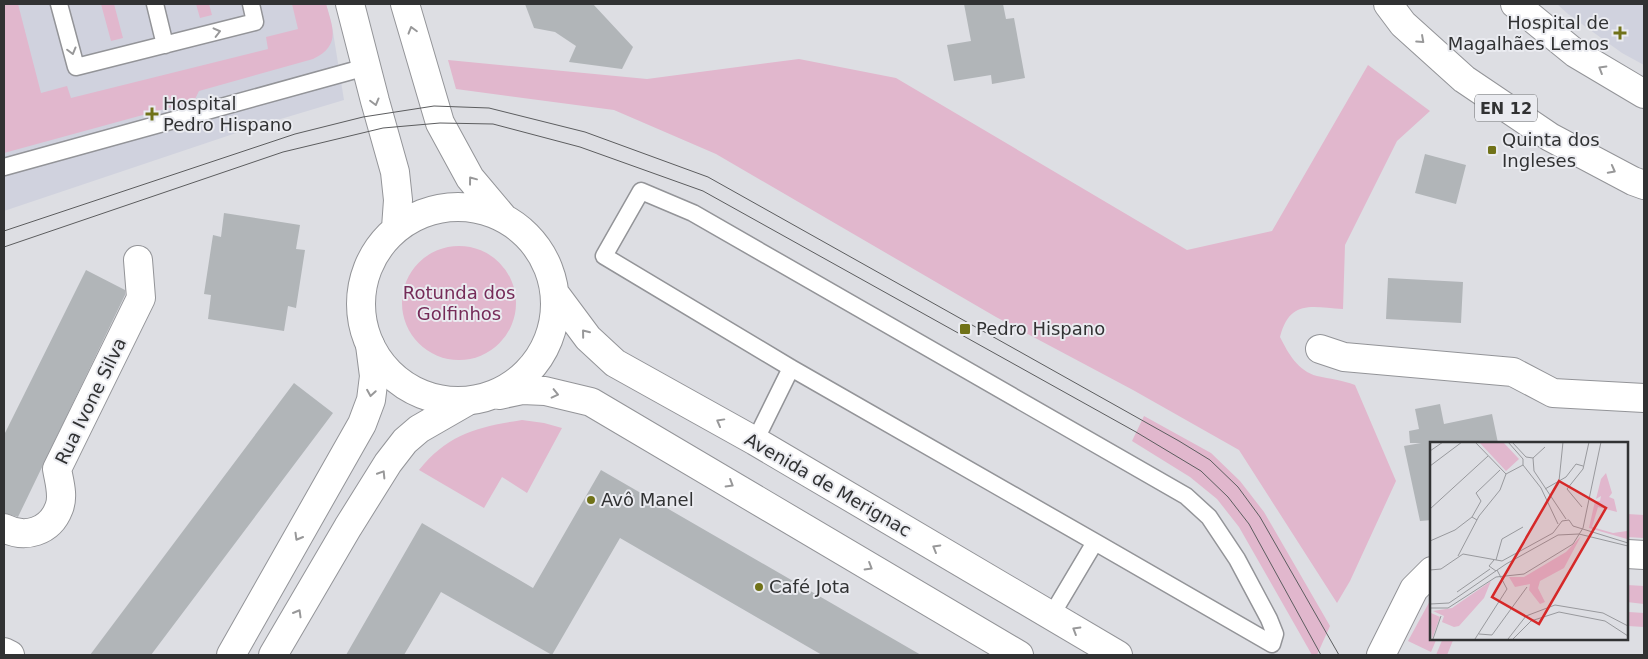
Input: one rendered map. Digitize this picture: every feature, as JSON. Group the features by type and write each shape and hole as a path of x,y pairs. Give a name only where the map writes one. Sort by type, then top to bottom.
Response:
{"main road":[{"path":"350,4 395,172 398,200 396,228"},
{"path":"274,655 348,527 388,463 405,441 419,429 478,399 519,381 541,357 554,327 556,294 547,263 529,236 503,217 470,178 440,123 404,4"},
{"name":"EN 12","path":"1388,4 1403,24 1464,79 1550,137 1644,185"},
{"path":"1515,4 1576,53 1644,94"},
{"path":"230,655 362,424 371,400 374,376 370,345 360,313 364,282 375,252 396,228 421,213 449,206 477,208 503,217"},
{"name":"Rua Ivone Silva","path":"4,528 12,532 27,534 39,530 50,523 60,508 61,488 57,469 141,298 138,260"},
{"name":"Avenida de Merignac","path":"556,294 588,338 615,363 755,441 1118,655"},
{"path":"370,345 386,370 410,388 437,399 478,399 522,390 537,391 591,402 1019,655"},
{"path":"1320,349 1344,357 1513,372 1553,393 1644,398"},
{"path":"1628,554 1644,555"},
{"path":"1381,655 1414,589 1430,573"},
{"path":"4,652 10,655"}],"lane":[{"path":"59,4 76,67 255,22 251,4"},
{"path":"155,4 165,45"},
{"path":"4,167 366,67"},
{"path":"641,191 693,214 1186,496 1209,517 1237,559 1269,619 1275,634 1272,644 1095,542 792,368 604,256 641,191"},
{"path":"755,441 792,368"},
{"path":"1052,616 1095,542"}],"shaded area":[{"name":"Hospital Pedro Hispano","path":"4,4 326,4 332,26 344,100 254,127 4,211"},
{"name":"Hospital de Magalhães Lemos","path":"1557,4 1644,4 1644,65 1622,53"}],"green space":[{"path":"4,4 18,4 41,93 67,86 71,98 268,49 266,37 298,29 292,4 326,4 333,36 328,48 313,59 199,91 194,101 4,153"},
{"path":"101,4 114,4 123,38 111,41"},
{"path":"196,4 209,4 212,15 200,18"},
{"path":"799,59 896,78 1187,250 1272,231 1368,65 1430,111 1397,141 1345,245 1343,309 1312,307 1296,311 1284,325 1280,337 1290,355 1299,366 1310,374 1355,385 1396,481 1350,581 1337,603 1239,450 1133,390 996,317 716,154 614,110 456,89 448,60 647,79"},
{"name":"Rotunda dos Golfinhos","path":"459,246 481,251 499,263 511,281 516,303 511,325 499,343 481,355 459,360 437,355 419,343 407,325 402,303 407,281 419,263 437,251"},
{"path":"1144,416 1211,453 1240,481 1264,512 1330,626 1317,655 1312,655 1239,527 1217,499 1190,477 1132,441"},
{"path":"522,420 562,428 527,493 502,477 484,508 419,470 441,448 464,434 477,429"},
{"path":"1628,514 1644,515 1644,538 1628,537"},
{"path":"1628,585 1644,586 1644,604 1628,602"},
{"path":"1430,601 1430,639 1437,639 1431,652 1408,641"},
{"path":"1629,612 1644,613 1644,627 1628,626"},
{"path":"1443,639 1454,639 1447,655 1436,655"}],"building":[{"path":"525,4 593,4 633,47 622,69 569,62 576,46 555,32 534,28"},
{"path":"964,4 1003,4 1006,19 1014,18 1025,78 992,84 991,75 954,81 947,45 971,41"},
{"path":"1425,154 1466,165 1456,204 1415,193"},
{"path":"224,213 300,225 296,249 305,250 296,308 288,306 284,331 208,319 211,295 204,294 213,235 221,237"},
{"path":"86,270 125,290 125,295 18,517 4,513 4,435"},
{"path":"1388,278 1463,282 1461,323 1386,319"},
{"path":"294,383 333,413 151,655 90,655"},
{"path":"1440,404 1444,424 1492,414 1498,442 1430,442 1430,520 1420,521 1404,446 1421,443 1410,443 1409,431 1419,429 1415,409"},
{"path":"601,470 921,655 822,655 620,538 552,655 441,592 404,655 346,655 422,523 533,588"}],"tram line":[{"path":"4,231 295,134 363,117 434,106 489,108 585,132 708,177 1210,460 1238,487 1260,517 1339,655"},
{"path":"4,247 283,152 383,128 440,123 493,124 580,147 703,191 1136,432 1201,471 1228,497 1249,524 1321,655"}],"place":[{"name":"Hospital de Magalhães Lemos","path":"1620,33"},
{"name":"Hospital Pedro Hispano","path":"152,114"},
{"name":"Quinta dos Ingleses","path":"1492,150"},
{"name":"Pedro Hispano","path":"965,329"},
{"name":"Avô Manel","path":"591,500"},
{"name":"Café Jota","path":"759,587"}]}
